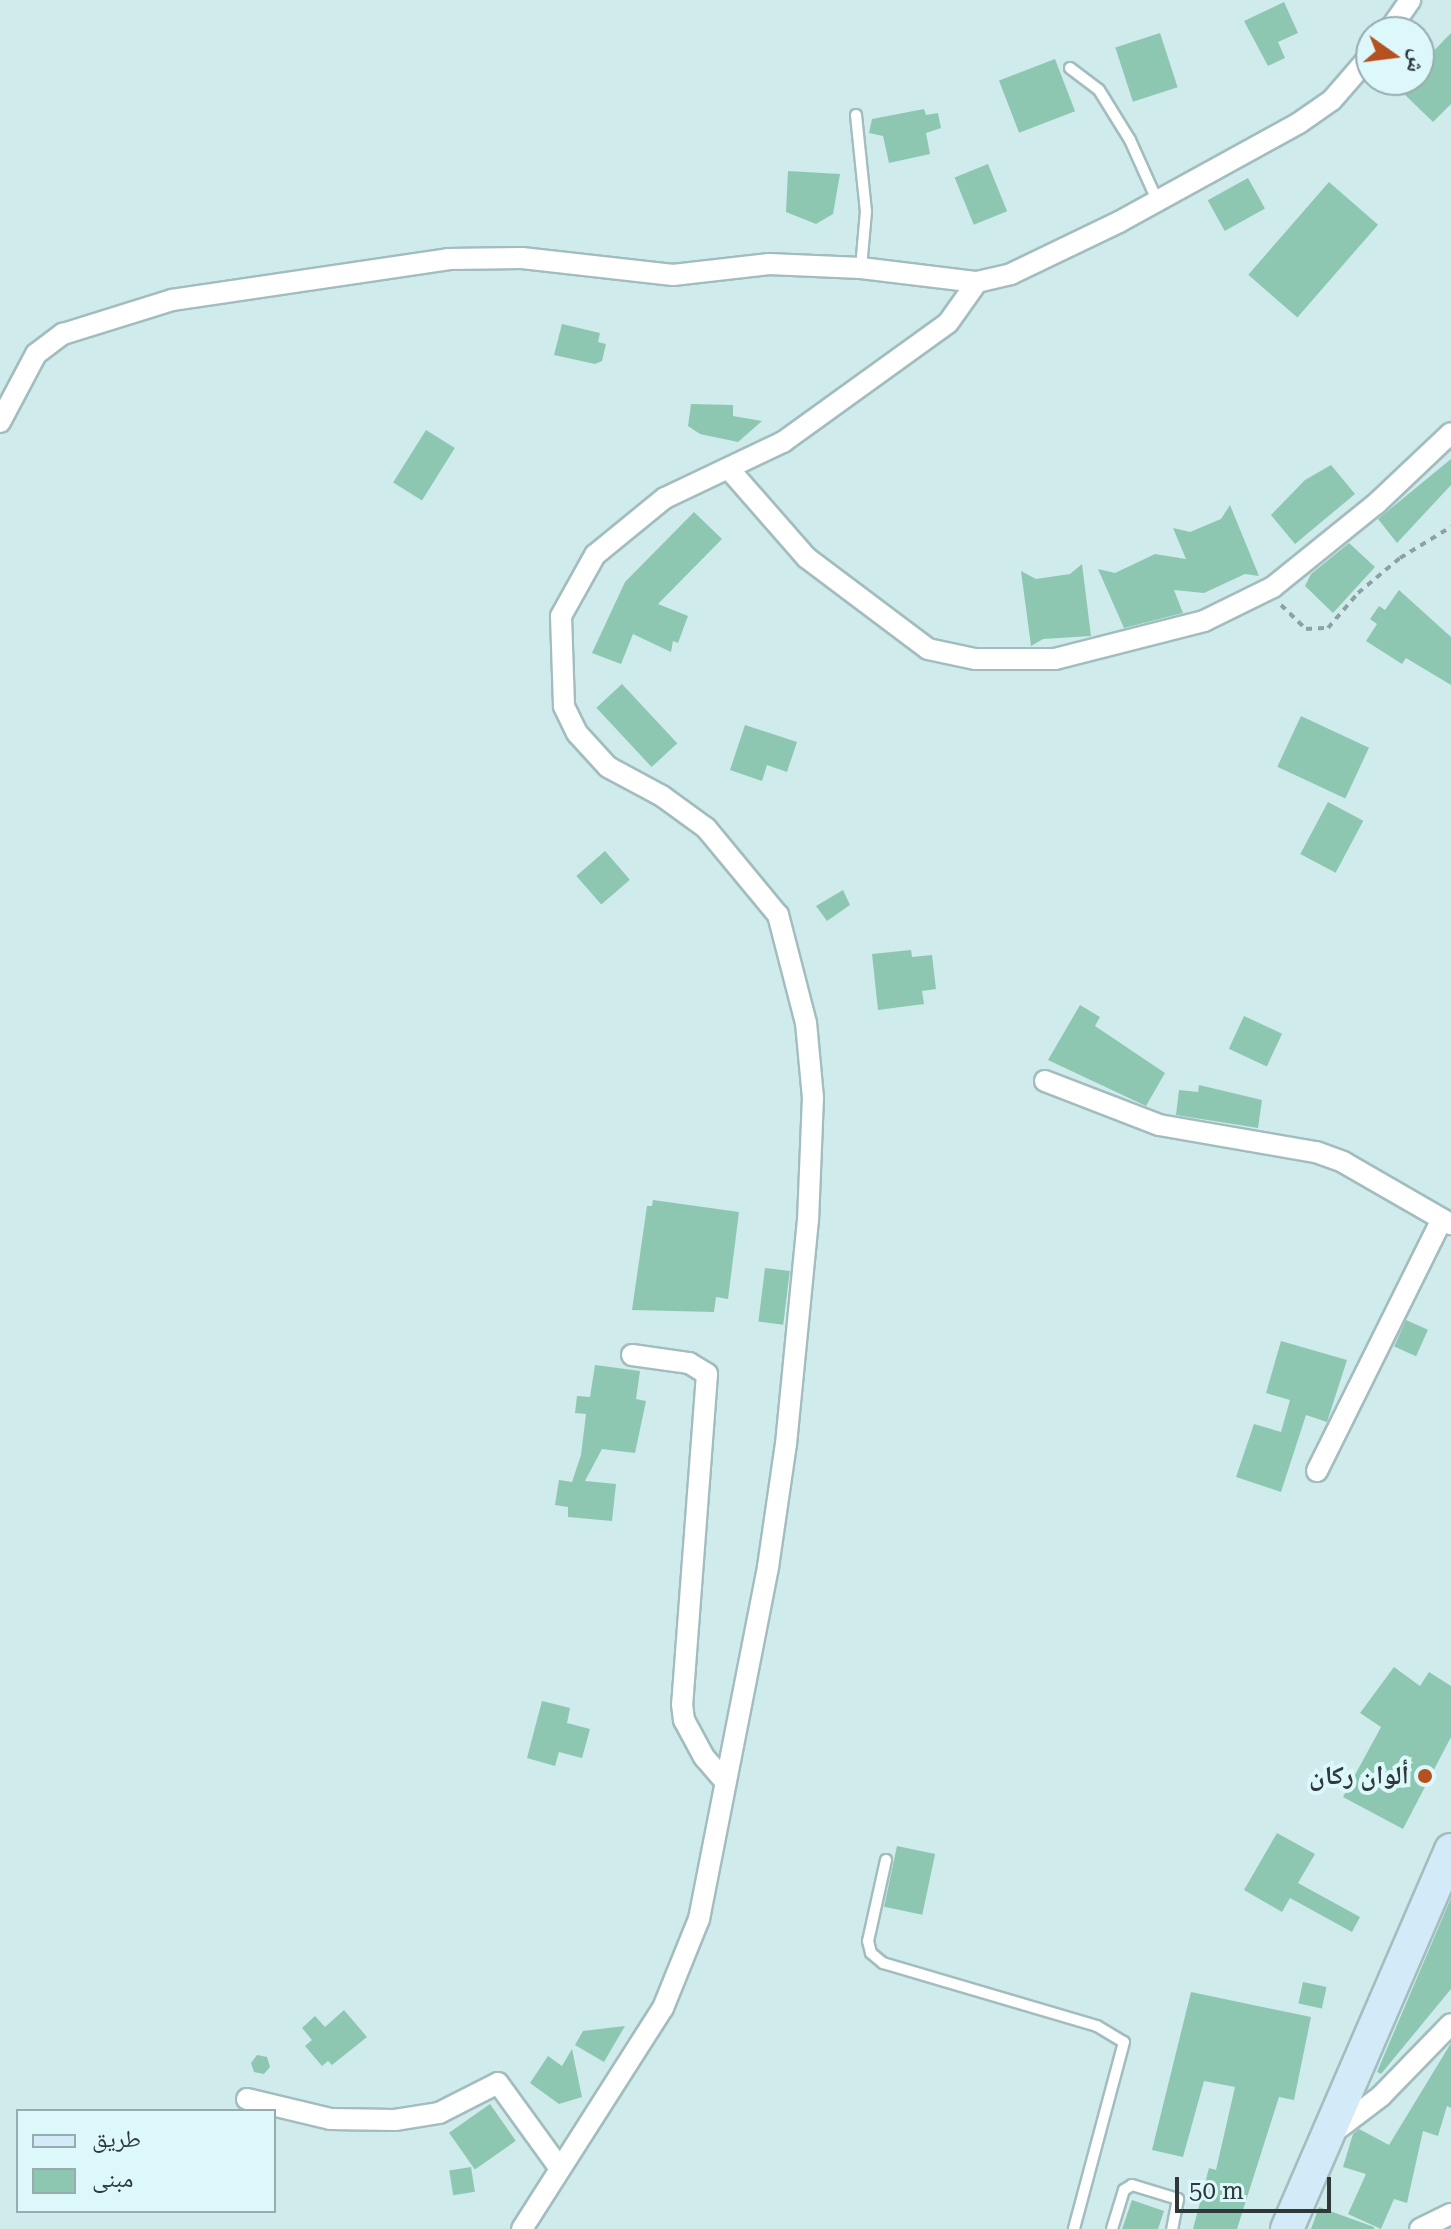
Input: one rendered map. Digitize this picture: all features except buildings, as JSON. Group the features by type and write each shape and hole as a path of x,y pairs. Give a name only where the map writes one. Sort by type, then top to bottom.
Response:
{"main road":[{"path":"1287,2229 1451,1850"}],"street":[{"path":"0,422 36,354 49,343 172,300 448,259 522,258 673,275 769,264 861,268 977,282 1011,274 1299,123 1332,100 1355,73"},
{"path":"522,2229 558,2166 663,2008 686,1959 705,1892 724,1780 768,1567 786,1444 811,1165 813,1098 806,1023 778,915 706,828 662,796 608,767 577,733 564,706 559,656 561,616 595,555 665,498 783,442 948,323 977,282"},
{"path":"729,469 807,558 928,649 975,659 1055,659 1204,621 1273,587 1376,504 1451,433"},
{"path":"1045,1081 1159,1125 1316,1152 1343,1162 1447,1222 1317,1471"},
{"path":"632,1355 689,1363 707,1374 682,1704 697,1745 724,1780"},
{"path":"1328,2136 1381,2096 1451,2024"},
{"path":"247,2099 330,2119 395,2120 439,2113 498,2083 558,2166"},
{"path":"1420,2229 1446,2221"}],"lane":[{"path":"1070,68 1099,90 1130,140 1157,200"},
{"path":"856,115 866,211 861,268"},
{"path":"886,1860 868,1941 871,1953 883,1963 1097,2026 1124,2042 1074,2229"},
{"path":"1112,2229 1124,2190 1132,2185 1178,2199 1172,2229"}],"path":[{"path":"1273,587 1278,603 1302,626 1323,629 1400,558 1451,527"}],"place":[{"name":"ألوان ركان","path":"1425,1776"}]}
